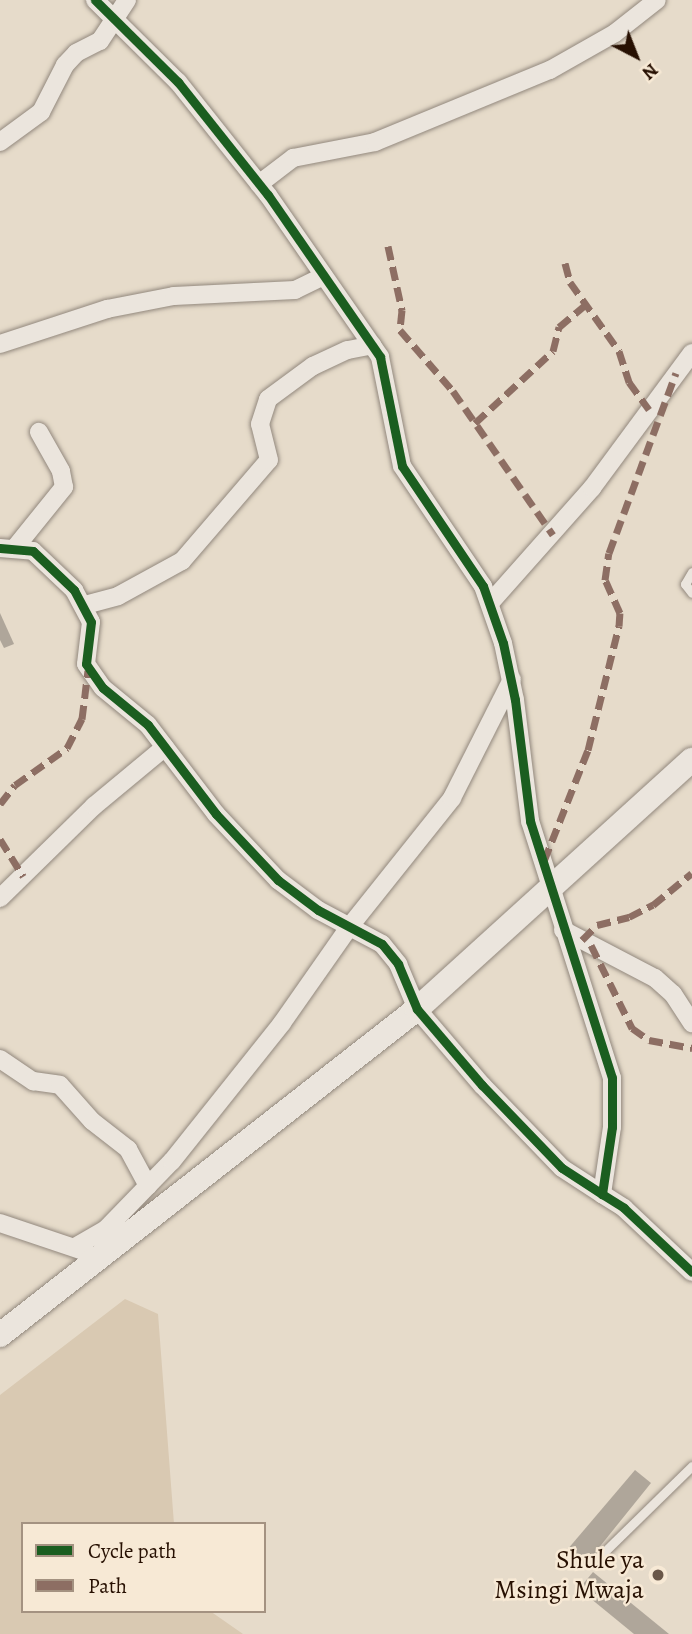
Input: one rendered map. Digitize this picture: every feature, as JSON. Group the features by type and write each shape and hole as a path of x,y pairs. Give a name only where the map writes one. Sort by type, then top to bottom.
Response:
{"main road":[{"path":"0,1335 87,1251 417,1009 692,760"}],"street":[{"path":"95,0 178,82 259,184 324,276 336,299 373,345 380,357 396,451 410,484 490,603 512,679 524,800 612,1078 611,1127 602,1194"},
{"path":"0,142 33,120 52,96 65,65 100,41 127,0"},
{"path":"259,184 293,159 375,142 550,70 615,33 657,0"},
{"path":"1,340 107,309 174,296 295,290 324,276"},
{"path":"85,605 118,596 182,561 269,460 260,424 268,399 313,366 348,350 373,345"},
{"path":"490,603 584,499 692,353"},
{"path":"6,551 64,487 61,471 39,432"},
{"path":"6,551 37,554 85,605 92,629 85,656 88,670 166,747 216,814 278,880 318,910 377,940 394,958 417,1009 549,1156 602,1194 692,1272"},
{"path":"0,1223 87,1251 148,1186 282,1023 350,926 452,798 512,679"},
{"path":"0,898 94,806 166,747"},
{"path":"563,930 655,978 673,994 692,1023"},
{"path":"0,1059 33,1081 60,1085 92,1121 128,1149 148,1186"}],"lane":[{"path":"692,572 685,584 692,593"},
{"path":"599,1557 670,1482 692,1466"}],"shaded area":[{"path":"125,1299 158,1314 174,1522 21,1522 21,1613 213,1613 243,1634 0,1634 0,1395"}],"building":[{"path":"0,613 14,644 4,648 0,640"},
{"path":"635,1470 651,1483 585,1565 567,1550"},
{"path":"593,1572 669,1634 634,1634 579,1589"}],"marked path":[{"path":"388,246 402,310 400,330 453,391 553,535"},
{"path":"565,263 570,282 619,351 629,382 649,410"},
{"path":"475,423 553,351 559,327 585,305"},
{"path":"544,861 588,750 619,626 620,613 605,580 609,553 676,373"},
{"path":"0,804 15,785 67,748 82,719 88,670"},
{"path":"0,839 23,876"},
{"path":"582,940 597,925 629,917 653,905 692,873"},
{"path":"591,945 632,1028 649,1040 692,1048"}],"cycle path":[{"path":"95,0 178,82 268,195 380,357 402,466 483,586 503,643 515,700 530,821 612,1078 612,1127 602,1194 624,1208 692,1272"},
{"path":"0,548 33,551 74,590 91,622 86,664 103,688 148,725 216,814 278,880 318,910 382,944 398,964 417,1009 482,1085 562,1168 602,1194"}],"place":[{"name":"Shule ya Msingi Mwaja","path":"658,1575"}]}
